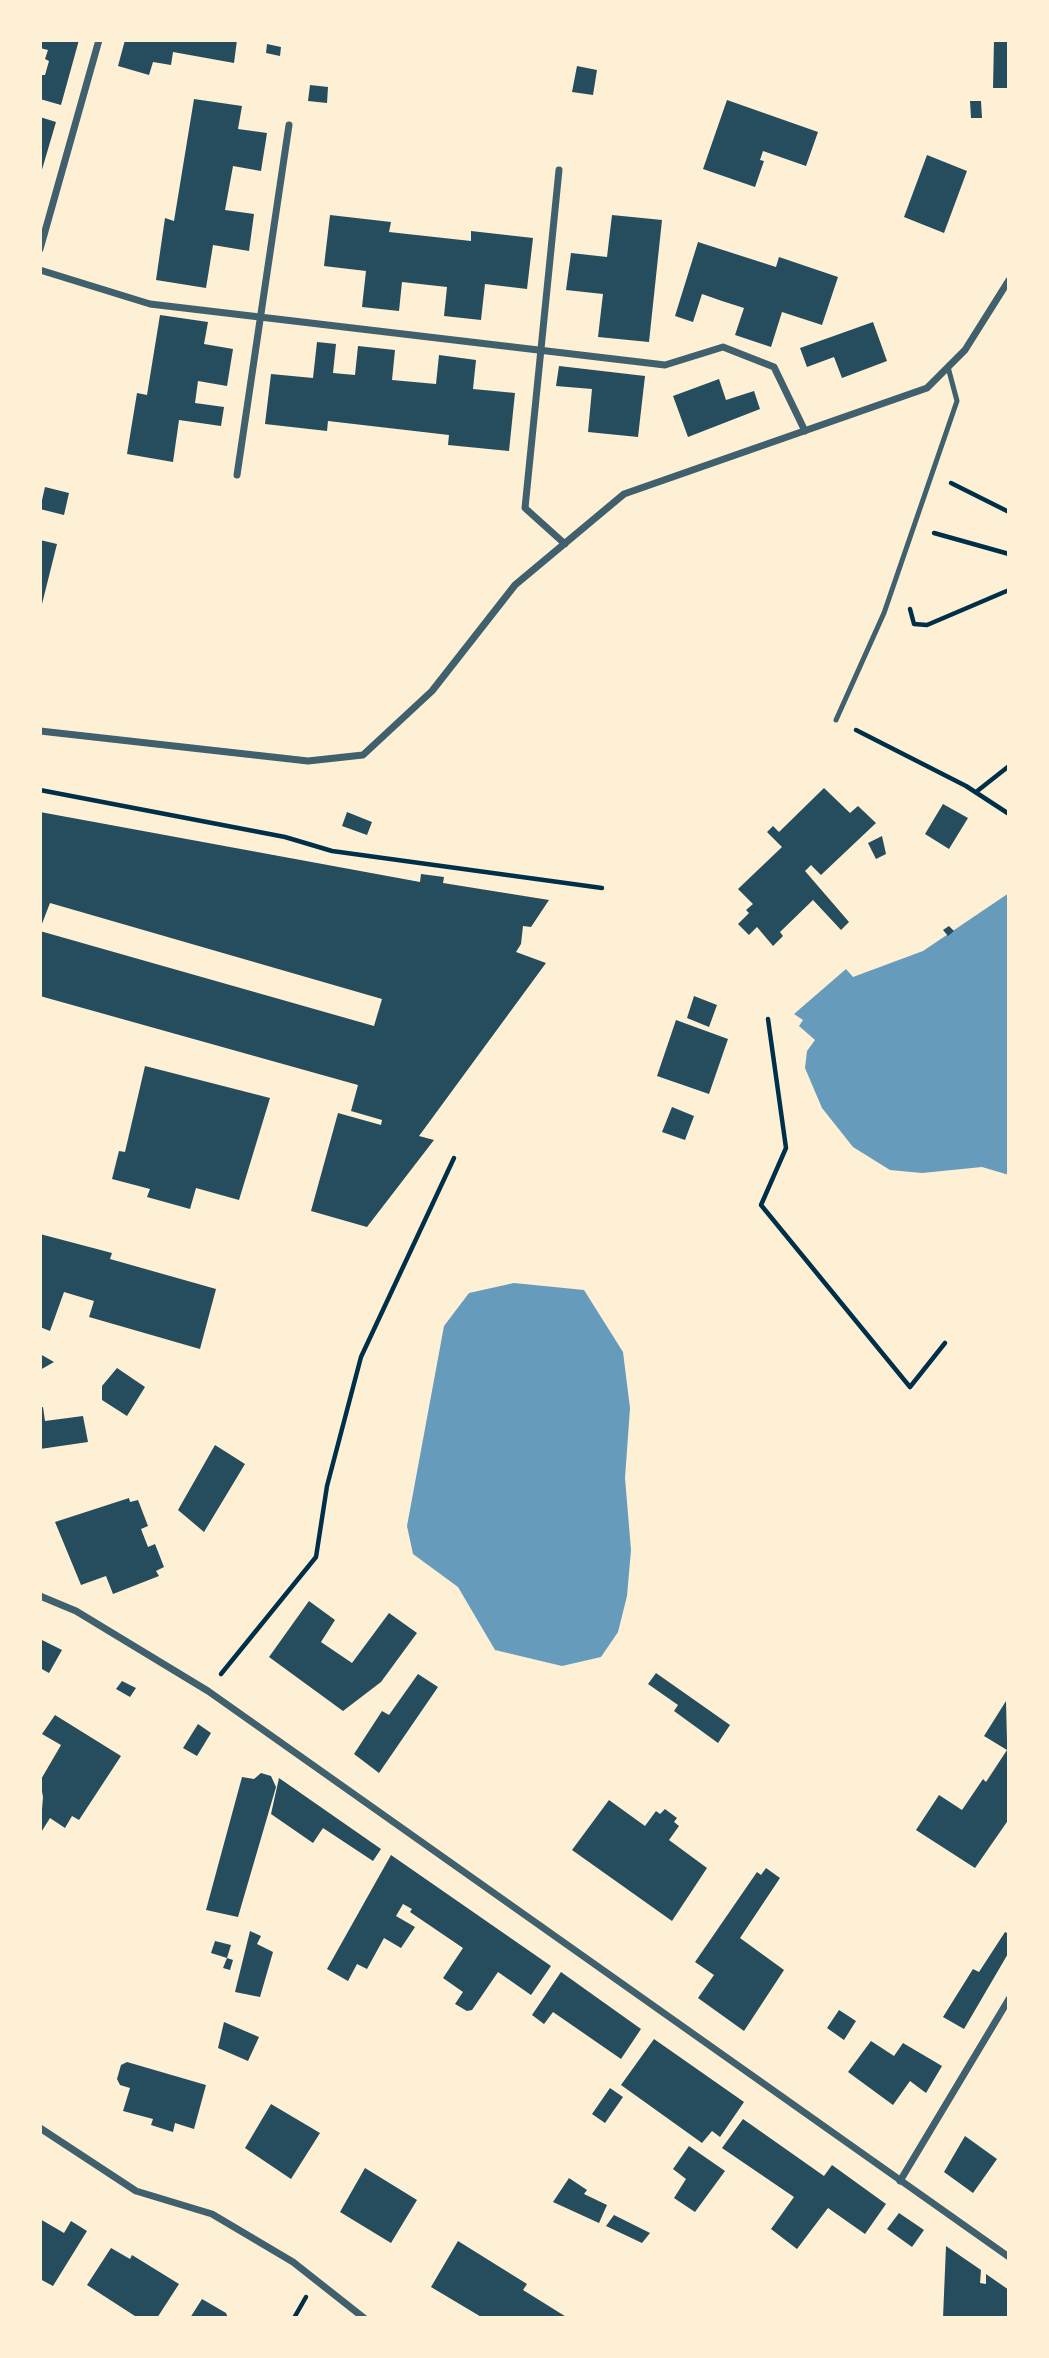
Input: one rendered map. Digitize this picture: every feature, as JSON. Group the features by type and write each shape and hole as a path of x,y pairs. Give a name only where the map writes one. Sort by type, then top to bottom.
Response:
{"street":[{"path":"40,249 99,40"},
{"path":"237,475 289,125"},
{"path":"559,170 525,508 565,544"},
{"path":"40,270 150,304 665,365 723,347 774,367 805,430"},
{"path":"40,731 308,761 363,755 432,691 515,585 624,494 927,388 965,350 1009,280"},
{"path":"40,1596 76,1611 208,1691 1009,2257"},
{"path":"900,2181 1009,1998"},
{"path":"40,2128 136,2191 212,2214 317,2278 364,2318"}],"lane":[{"path":"836,720 851,692 891,590 957,401 948,367"}],"path":[{"path":"932,473 1009,512"},
{"path":"914,527 1009,554"},
{"path":"891,590 908,598 914,624 927,625 1009,590"},
{"path":"836,720 976,792 1009,814"},
{"path":"976,792 1009,766"},
{"path":"40,790 285,836 332,851 602,888"},
{"path":"768,1019 786,1149 761,1205 910,1387 945,1343"},
{"path":"208,1691 316,1557 327,1486 361,1357 454,1158"}],"water":[{"path":"1009,893 1009,1175 982,1167 922,1173 890,1170 853,1147 822,1108 805,1068 807,1051 815,1040 799,1026 803,1020 794,1014 846,969 853,977 923,951"},
{"path":"514,1283 584,1290 623,1352 630,1408 625,1478 631,1550 627,1596 618,1632 601,1657 562,1666 495,1650 458,1587 413,1554 407,1526 444,1326 469,1293"}],"building":[{"path":"40,40 79,40 61,105 40,99 40,75 45,75 49,61 45,59 48,50 40,48"},
{"path":"125,40 237,40 234,63 173,52 171,65 153,62 149,75 118,66"},
{"path":"994,40 1009,40 1009,88 993,88"},
{"path":"267,44 281,47 280,56 266,53"},
{"path":"577,66 597,70 593,95 572,92"},
{"path":"310,85 328,87 327,103 308,101"},
{"path":"194,99 242,106 238,129 267,133 261,171 233,166 225,210 254,214 249,251 213,245 206,288 156,280 165,218 174,221"},
{"path":"727,100 818,132 806,166 763,151 760,160 764,161 755,187 703,169"},
{"path":"970,101 981,101 982,118 971,118"},
{"path":"40,117 56,122 41,173 40,173"},
{"path":"927,155 967,171 944,233 904,217"},
{"path":"330,215 391,222 389,232 471,241 471,231 533,238 527,289 485,284 481,320 444,316 447,287 402,282 399,311 362,307 366,271 324,266"},
{"path":"612,215 662,220 649,342 598,337 603,294 566,290 571,253 607,257"},
{"path":"698,242 776,267 779,257 838,277 822,325 782,312 771,347 735,335 744,308 702,294 693,322 675,316"},
{"path":"160,315 208,322 204,344 233,349 227,386 198,381 195,403 224,407 221,426 179,420 173,462 127,454 137,393 147,395"},
{"path":"873,322 887,361 842,378 834,357 807,367 800,348"},
{"path":"317,342 336,344 333,373 355,375 358,346 395,350 392,380 436,384 439,355 476,360 473,389 515,393 509,451 448,445 449,435 328,421 327,431 265,424 271,374 313,378"},
{"path":"559,366 645,376 638,437 588,432 592,389 556,386"},
{"path":"719,379 726,400 754,391 760,409 688,437 673,396"},
{"path":"45,487 69,493 64,515 40,509"},
{"path":"40,540 57,544 41,608 40,608"},
{"path":"824,788 850,813 858,806 876,823 821,875 811,865 805,871 849,922 841,930 813,900 780,932 783,936 773,946 757,927 749,935 738,924 749,913 746,910 753,904 738,889 782,847 767,832 773,826 779,832"},
{"path":"943,804 968,818 949,849 925,834"},
{"path":"40,812 420,882 421,874 444,877 443,883 549,900 531,927 523,926 521,944 516,952 546,963 419,1136 434,1140 367,1227 311,1211 338,1113 381,1125 382,1120 351,1111 358,1085 40,996 40,931 374,1026 382,999 50,903 40,929"},
{"path":"347,812 372,822 367,835 342,826"},
{"path":"882,836 886,854 876,859 868,843"},
{"path":"949,926 954,931 948,936 943,930"},
{"path":"694,996 717,1005 709,1027 687,1018"},
{"path":"676,1020 728,1039 709,1094 657,1076"},
{"path":"145,1066 270,1098 239,1200 196,1188 190,1209 147,1197 150,1189 112,1179 119,1151 125,1152"},
{"path":"672,1107 694,1116 685,1140 662,1132"},
{"path":"40,1234 112,1253 110,1259 216,1289 200,1349 89,1317 94,1301 64,1292 50,1331 40,1327"},
{"path":"40,1354 54,1362 40,1370"},
{"path":"117,1368 145,1387 127,1416 102,1400 102,1386"},
{"path":"43,1407 45,1421 83,1416 88,1442 40,1449 40,1408"},
{"path":"215,1445 245,1464 204,1532 178,1510"},
{"path":"129,1498 130,1502 138,1500 148,1526 141,1529 148,1547 155,1544 164,1567 156,1571 159,1576 113,1594 106,1576 81,1585 55,1522"},
{"path":"309,1601 335,1620 321,1642 352,1663 389,1613 417,1633 381,1682 343,1711 269,1657"},
{"path":"40,1639 62,1650 49,1673 40,1668"},
{"path":"656,1673 730,1725 718,1743 674,1711 678,1705 648,1684"},
{"path":"418,1674 438,1687 379,1773 354,1754 382,1711 389,1715"},
{"path":"122,1681 136,1688 130,1697 116,1689"},
{"path":"1006,1701 1009,1819 975,1868 916,1830 939,1795 962,1810 983,1779 986,1782 1007,1750 984,1736"},
{"path":"55,1715 121,1756 79,1820 72,1816 65,1828 50,1818 40,1834 43,1797 40,1781 61,1745 42,1734"},
{"path":"198,1724 211,1733 197,1756 183,1748"},
{"path":"261,1773 271,1776 276,1787 238,1917 206,1910 242,1777 254,1779"},
{"path":"279,1778 381,1849 373,1861 323,1828 313,1843 271,1814"},
{"path":"609,1800 645,1826 656,1811 660,1814 665,1809 677,1818 674,1822 679,1826 669,1840 707,1868 672,1921 572,1850"},
{"path":"391,1855 551,1966 531,1995 498,1972 472,2010 467,2011 455,2004 463,1992 443,1978 463,1948 410,1912 412,1909 403,1904 396,1916 415,1927 401,1948 384,1938 367,1969 357,1964 348,1981 327,1969"},
{"path":"766,1868 780,1878 740,1938 784,1970 744,2031 698,1998 714,1975 695,1962 757,1872 761,1875"},
{"path":"250,1931 261,1936 257,1944 273,1952 260,1997 235,1992"},
{"path":"1005,1932 1009,1934 1009,1952 964,2029 943,2017 973,1969 979,1972"},
{"path":"215,1941 231,1945 227,1958 211,1953"},
{"path":"227,1958 233,1960 230,1970 223,1968"},
{"path":"561,1972 641,2029 621,2059 553,2012 544,2024 532,2015"},
{"path":"839,2010 856,2021 844,2040 827,2028"},
{"path":"224,2022 259,2037 248,2061 218,2048"},
{"path":"654,2039 744,2102 720,2137 712,2131 702,2143 621,2085"},
{"path":"871,2041 894,2056 903,2043 942,2066 926,2093 910,2081 893,2105 848,2072"},
{"path":"127,2062 206,2085 194,2129 175,2123 173,2132 151,2125 153,2119 123,2111 130,2088 120,2085 117,2079 121,2065"},
{"path":"610,2088 623,2097 605,2123 592,2114"},
{"path":"271,2104 320,2133 291,2179 245,2148"},
{"path":"743,2119 824,2176 832,2165 886,2204 865,2234 828,2208 797,2249 771,2229 794,2197 722,2148"},
{"path":"965,2136 997,2159 973,2193 944,2172"},
{"path":"689,2146 725,2171 695,2212 674,2198 686,2179 673,2169"},
{"path":"365,2168 417,2200 391,2243 340,2212"},
{"path":"569,2178 587,2190 584,2194 607,2205 599,2223 553,2202"},
{"path":"899,2213 924,2230 912,2247 887,2229"},
{"path":"614,2215 650,2233 642,2243 606,2226"},
{"path":"40,2219 64,2233 71,2221 87,2231 53,2286 40,2279"},
{"path":"458,2241 527,2284 523,2290 568,2318 483,2318 431,2287"},
{"path":"946,2246 981,2270 980,2283 986,2284 986,2274 1009,2290 1009,2318 943,2318"},
{"path":"111,2248 130,2259 132,2255 179,2284 157,2318 138,2318 87,2285"},
{"path":"202,2299 226,2313 228,2318 190,2318"}]}
